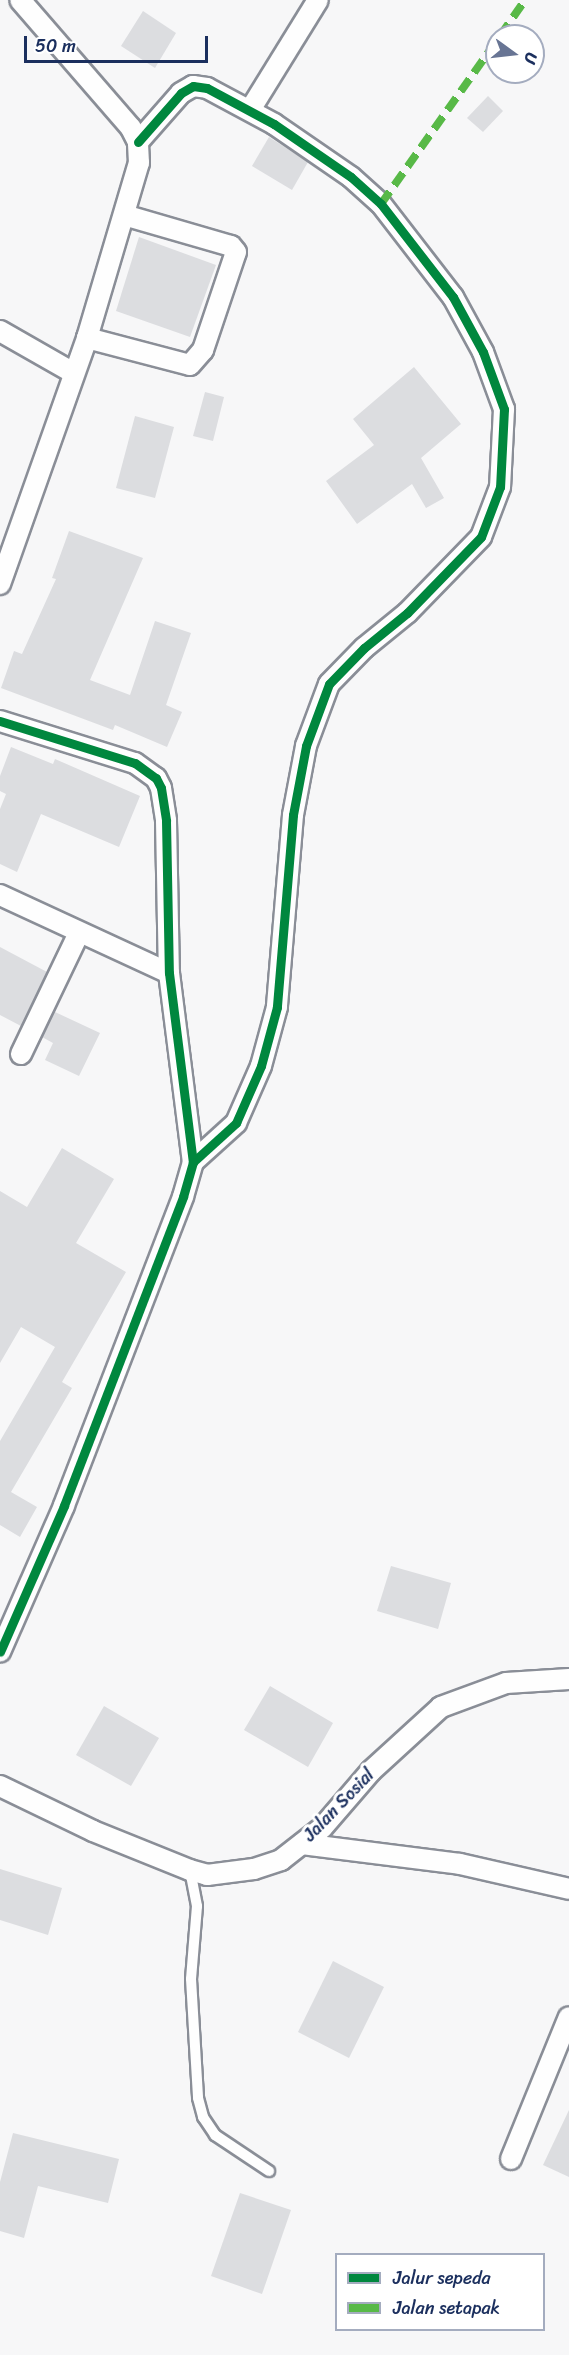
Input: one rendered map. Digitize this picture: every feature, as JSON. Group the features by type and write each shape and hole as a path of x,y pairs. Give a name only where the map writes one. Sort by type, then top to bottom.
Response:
{"street":[{"path":"0,584 72,372 87,338 139,164 138,142 114,105 20,0"},
{"path":"250,110 318,0"},
{"path":"138,142 181,93 193,86 207,88 250,110 351,177 381,204 453,297 483,351 504,409 500,487 481,537 407,614 364,648 329,684 306,747 293,815 277,1007 261,1066 236,1123 193,1162"},
{"path":"87,338 190,365 203,350 236,252 231,246 124,215"},
{"path":"0,331 72,372"},
{"path":"0,721 135,763 156,777 165,800 169,973 193,1162 183,1197 68,1495 0,1652"},
{"path":"0,895 169,973"},
{"path":"21,1054 79,933"},
{"name":"Jalan Sosial","path":"0,1786 93,1831 190,1870 207,1875 254,1869 281,1860 322,1827 371,1771 441,1707 506,1683 569,1679"},
{"path":"302,1844 460,1864 569,1889"},
{"path":"511,2158 569,2017"}],"lane":[{"path":"190,1870 197,1906 191,1979 198,2098 215,2135 268,2171"}],"building":[{"path":"143,11 176,33 155,68 121,46"},
{"path":"488,96 503,111 483,132 467,118"},
{"path":"269,137 308,162 292,190 252,166"},
{"path":"139,237 216,265 190,337 116,311"},
{"path":"414,367 461,424 421,458 444,498 426,508 412,484 357,524 326,481 374,445 353,419"},
{"path":"205,392 224,397 213,441 193,436"},
{"path":"135,416 174,427 155,498 116,488"},
{"path":"69,531 143,558 90,680 130,695 155,621 191,633 166,705 182,712 167,747 115,725 113,730 1,688 14,651 22,654 56,579 52,578"},
{"path":"11,747 53,764 55,759 140,796 119,847 41,814 17,872 0,864 0,809 6,794 0,791 0,776"},
{"path":"0,947 47,972 21,1026 0,1015"},
{"path":"55,1012 100,1033 79,1076 45,1060 53,1043 42,1037"},
{"path":"62,1148 114,1179 76,1243 126,1272 62,1382 72,1388 11,1492 37,1507 20,1537 0,1525 0,1441 55,1347 21,1327 0,1363 0,1191 27,1207"},
{"path":"391,1566 451,1583 438,1629 377,1611"},
{"path":"270,1686 333,1723 308,1767 244,1730"},
{"path":"104,1706 159,1738 131,1786 76,1755"},
{"path":"0,1869 62,1888 48,1935 0,1920"},
{"path":"333,1961 384,1987 349,2058 298,2032"},
{"path":"569,2110 569,2177 543,2165"},
{"path":"13,2133 119,2159 108,2203 38,2186 24,2238 0,2231 0,2182"},
{"path":"240,2193 291,2210 262,2294 211,2276"}],"marked path":[{"path":"508,24 525,0"},
{"path":"381,204 485,57"}],"cycle path":[{"path":"138,142 181,93 193,86 207,88 274,124 351,177 381,204 453,297 483,352 504,409 500,487 481,537 407,613 364,648 329,684 306,746 293,815 277,1007 261,1066 236,1123 193,1162"},
{"path":"0,721 135,763 156,778 161,788 166,821 169,973 193,1162 183,1197 64,1506 0,1652"}]}
